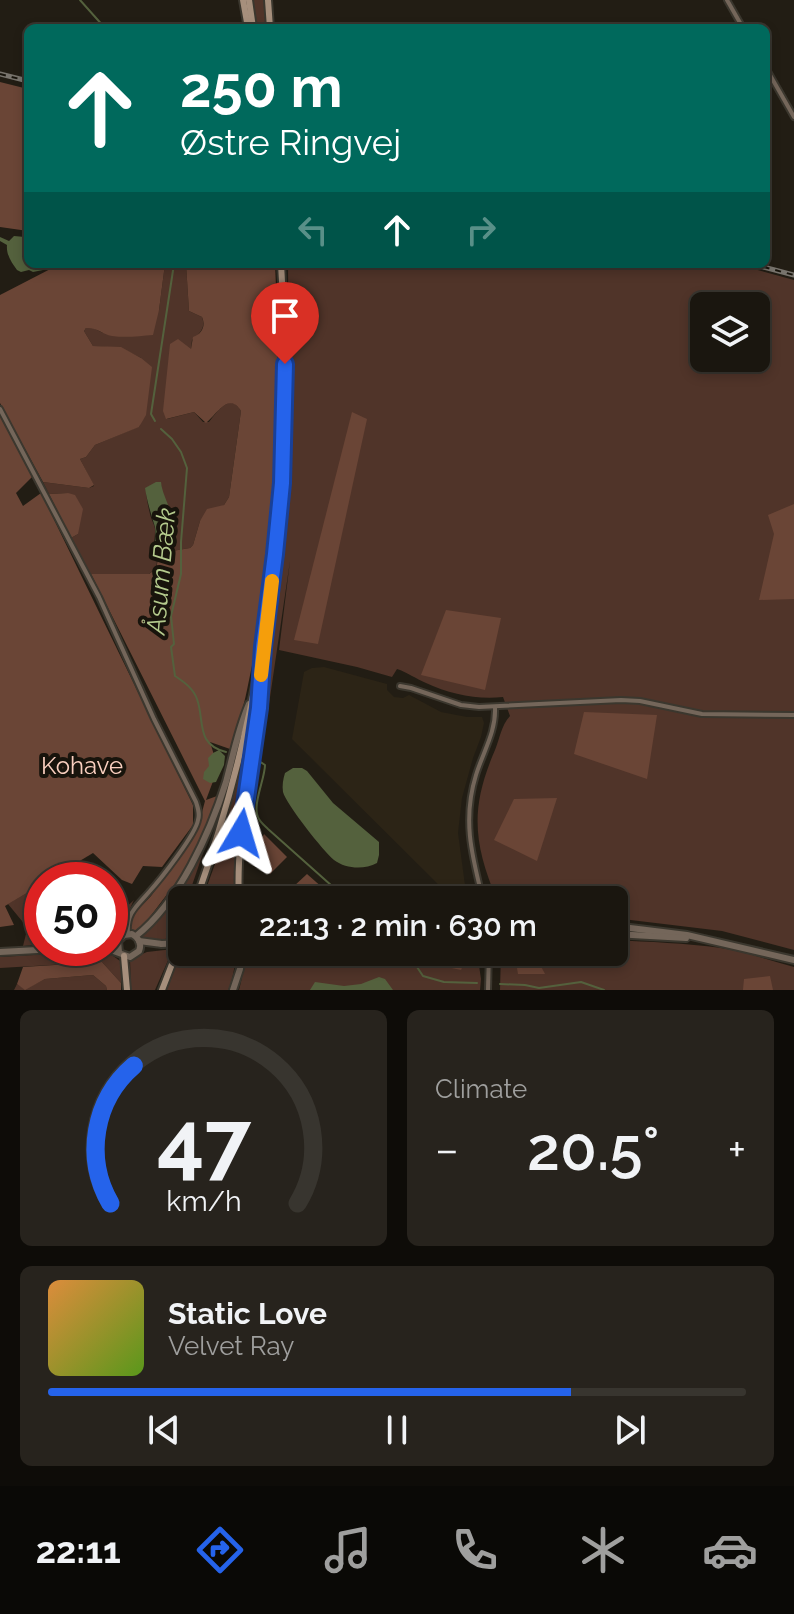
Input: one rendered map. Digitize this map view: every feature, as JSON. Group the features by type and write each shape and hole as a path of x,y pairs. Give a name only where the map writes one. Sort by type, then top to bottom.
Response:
{"main road":[{"path":"246,0 250,24"},
{"path":"268,0 270,24"},
{"path":"239,886 239,855 259,708 282,483 285,416 283,268"},
{"path":"200,886 241,750 263,647"},
{"path":"124,966 127,990"},
{"path":"162,990 172,966"}],"street":[{"path":"727,0 741,24"},
{"path":"770,75 794,117"},
{"path":"0,409 99,597 199,812 196,829 131,912 128,923"},
{"path":"400,686 461,705 495,708 621,700 702,714 794,715"},
{"path":"139,951 138,939 182,881 200,849 218,805 252,697"},
{"path":"480,886 469,839 469,813 477,772 495,722 495,708"},
{"path":"628,928 669,932 794,960"},
{"path":"128,934 160,944"},
{"path":"628,935 703,939"},
{"path":"128,955 168,943"},
{"path":"0,952 24,951"},
{"path":"233,990 240,966"},
{"path":"488,990 489,966"}],"shaded area":[{"path":"253,0 266,0 268,24 256,24"},
{"path":"14,236 24,237 24,268 44,268 43,270 17,270 8,255 7,245 0,241 0,237 9,241"},
{"path":"164,268 186,268 189,311 202,317 203,327 192,340 167,419 194,412 203,422 209,422 228,403 241,411 229,497 224,505 200,521 190,548 172,551 172,515 161,485 156,483 146,488 155,530 156,567 149,574 90,574 71,538 78,534 68,493 49,494 43,482 94,486 80,459 86,457 95,445 140,426 141,358 121,348 93,346 84,331 86,328 103,333 159,310"},
{"path":"288,268 750,268 794,280 794,950 722,931 628,920 628,886 492,886 479,842 478,808 487,771 510,716 503,697 483,698 454,693 397,669 392,677 279,650 290,561 268,711 258,756 283,518 289,407"},
{"path":"161,482 172,519 173,544 167,560 158,559 156,555 155,527 145,488"},
{"path":"324,667 387,684 387,690 394,697 409,695 441,712 482,717 481,737 462,798 458,833 465,886 440,886 292,739 304,672"},
{"path":"219,750 225,756 224,765 216,782 210,783 203,779 204,772 209,766 208,758"},
{"path":"240,760 248,762 236,848 235,886 207,886"},
{"path":"293,768 307,771 333,803 379,842 377,863 361,868 349,867 334,860 322,848 283,792 285,773"},
{"path":"214,821 192,886 181,886"},
{"path":"24,895 24,924 22,921 8,904"},
{"path":"168,905 168,939 146,941 141,936"},
{"path":"628,941 708,946 794,967 794,990 500,990 501,966 628,966"},
{"path":"168,950 168,960 155,990 131,990 130,959 147,952"},
{"path":"24,956 24,966 34,966 0,968 0,957"},
{"path":"106,966 121,966 121,983"},
{"path":"175,966 235,966 228,990 164,990"},
{"path":"245,966 479,966 481,979 480,990 239,990"},
{"path":"93,975 107,990 14,990 17,984 25,989 45,979"},
{"path":"379,977 385,979 393,990 310,990 315,982 344,986"}],"green space":[{"path":"0,82 24,88 24,230 0,227"},
{"path":"52,268 164,268 153,335 117,337 90,328 84,331 93,346 121,347 152,367 146,415 139,427 95,445 86,457 80,459 94,485 89,488 43,482 0,403 0,295"},
{"path":"186,268 275,268 277,425 265,585 247,690 230,749 210,742 218,768 206,800 217,796 203,834 184,872 173,886 168,886 168,893 143,926 131,930 131,917 151,896 197,831 205,801 91,574 149,574 156,569 158,559 163,561 171,556 172,551 190,548 207,509 224,505 229,497 241,411 232,403 227,404 206,423 194,412 166,419 163,411 170,344 178,339 191,349 193,337 202,329 202,317 189,311"},
{"path":"352,412 367,419 318,644 294,640"},
{"name":"Kohave","path":"0,416 32,477 16,493 23,506 41,493 193,805 193,825 162,867 143,866 132,884 128,882 128,862 103,862 93,853 78,862 24,862 24,895 5,906 14,925 0,927"},
{"path":"49,494 75,495 83,509 78,534 71,538"},
{"path":"794,504 794,599 759,600 774,534 768,515"},
{"path":"446,610 501,618 485,690 421,675"},
{"path":"584,712 657,715 647,779 574,754"},
{"path":"557,798 537,861 494,840 514,799"},
{"path":"264,834 287,857 270,874 255,851"},
{"path":"307,874 321,886 294,886"},
{"path":"106,966 121,983 121,990 107,990 93,975 45,979 25,990 17,984 23,967"},
{"path":"443,966 463,966 461,970"},
{"path":"517,966 541,966 545,974 518,974"},
{"path":"770,976 773,990 743,990 744,979"}],"waterway":[{"name":"Åsum Bæk","path":"80,0 101,24"},
{"name":"Åsum Bæk","path":"155,421 151,414 173,268"},
{"name":"Åsum Bæk","path":"161,429 181,452 187,468 181,574 171,616 175,676 195,695 205,738 226,752"},
{"name":"Åsum Bæk","path":"259,761 265,765 257,800 260,820 332,886"},
{"name":"Åsum Bæk","path":"416,966 423,976 444,982 477,983"},
{"name":"Åsum Bæk","path":"500,984 539,988 581,982 604,990"}],"railway":[{"path":"0,74 24,80"},
{"path":"767,268 794,275"}],"slow traffic":[{"path":"261,675 272,581"}],"route":[{"path":"241,833 259,708 282,483 285,364"}]}
